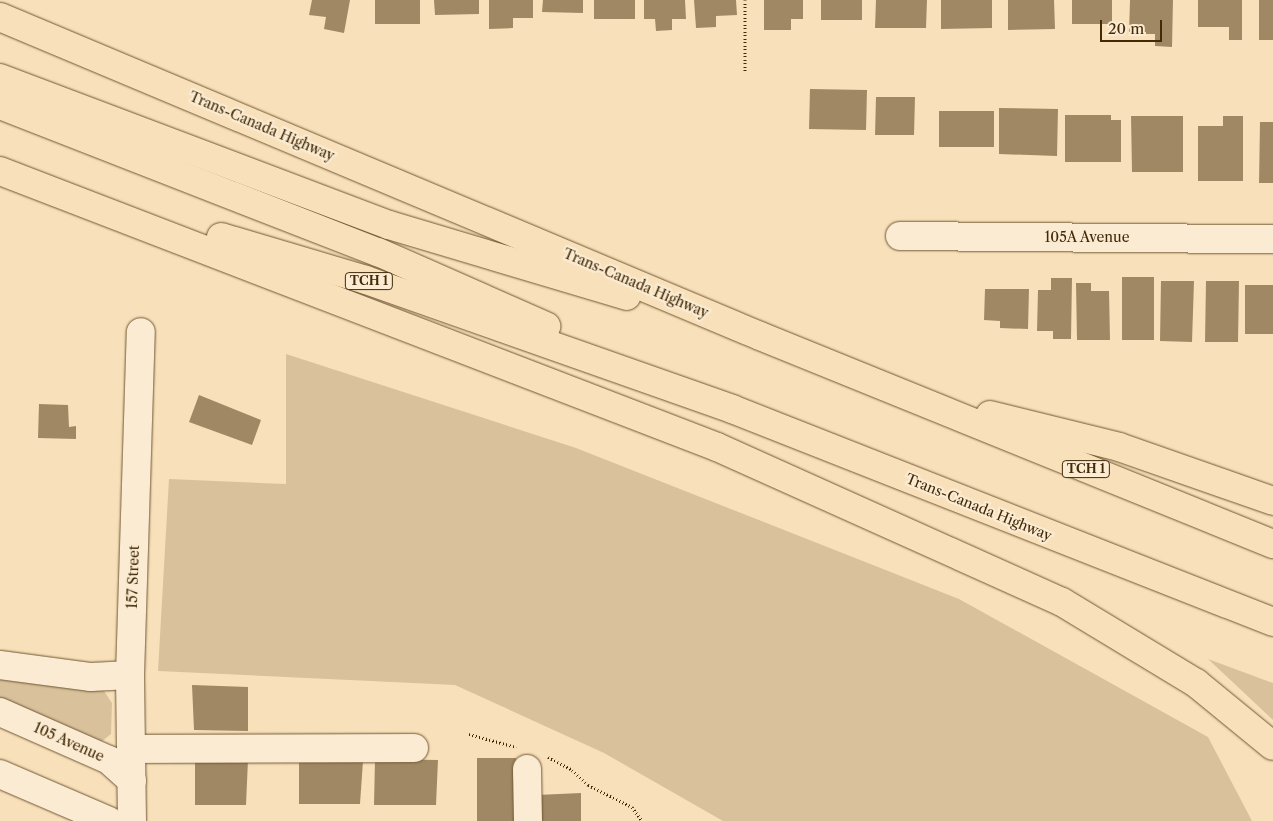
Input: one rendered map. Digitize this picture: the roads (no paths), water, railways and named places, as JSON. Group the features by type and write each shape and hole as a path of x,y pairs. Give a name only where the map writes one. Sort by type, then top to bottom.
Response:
{"highway":[{"name":"Trans-Canada Highway","path":"0,17 760,336 1273,544"},
{"path":"0,78 389,225 760,336"},
{"path":"0,105 378,252 732,409"},
{"name":"Trans-Canada Highway","path":"0,170 366,280 732,409 1273,622"},
{"path":"0,170 717,447 1062,602 1196,683 1273,746"},
{"path":"899,392 1119,447 1273,501"}],"street":[{"name":"105A Avenue","path":"900,236 1273,238"},
{"name":"157 Street","path":"132,821 130,675 141,332"},
{"path":"0,665 91,677 130,675"},
{"name":"105 Avenue","path":"0,712 109,760 132,781"},
{"path":"131,749 414,748"},
{"path":"528,821 531,757"},
{"path":"0,774 109,821"},
{"path":"15,800 53,816 57,821"}]}
